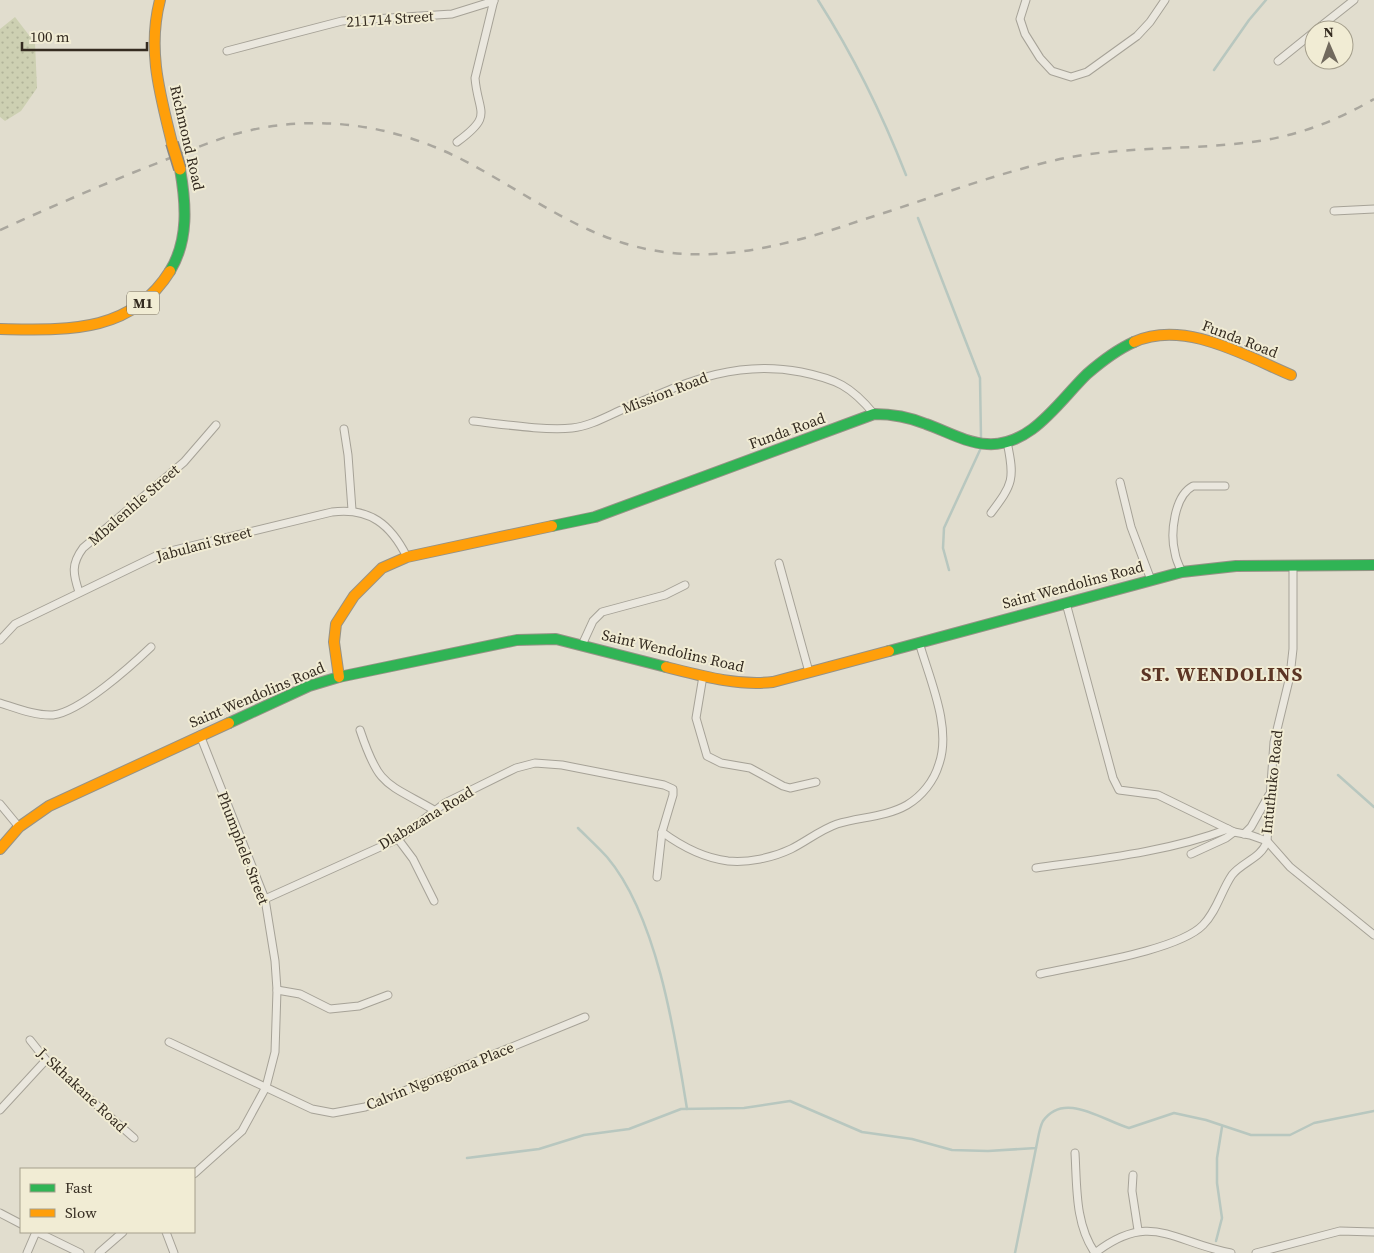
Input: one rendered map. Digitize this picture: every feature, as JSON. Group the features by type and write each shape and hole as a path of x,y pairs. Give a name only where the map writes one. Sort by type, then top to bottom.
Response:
{"main road":[{"name":"Richmond Road","path":"0,329 97,325 124,315 153,295 170,274 181,250 187,222 186,192 172,143 152,55 153,32 160,0"},
{"name":"Funda Road","path":"339,676 333,644 334,629 339,617 371,576 381,568 407,557 594,517 874,414 900,414 913,417 971,442 982,444 1007,442 1034,428 1108,357 1128,344 1151,337 1162,335 1193,336 1291,375"},
{"name":"Saint Wendolins Road","path":"0,849 19,828 49,806 300,690 339,676 517,640 546,638 582,645 703,676 755,684 773,682 1182,572 1236,566 1374,565"}],"street":[{"path":"1026,0 1020,19 1025,34 1040,58 1052,71 1071,77 1087,72 1137,36 1150,22 1165,0"},
{"path":"1329,20 1354,0"},
{"path":"457,142 476,127 482,114 475,78 494,1"},
{"name":"211714 Street","path":"227,50 342,21 452,14 494,1"},
{"path":"1278,61 1304,40"},
{"path":"1334,212 1374,209"},
{"name":"Mission Road","path":"474,421 571,428 590,423 693,380 742,368 763,367 833,379 860,397 874,414"},
{"name":"Mbalenhle Street","path":"79,592 73,574 74,564 83,548 184,462 216,425"},
{"path":"344,429 352,510 381,523 399,541 407,557"},
{"path":"991,513 1004,498 1009,487 1012,467 1007,442"},
{"path":"1120,482 1134,536 1151,580"},
{"path":"1182,572 1175,556 1174,541 1177,510 1182,497 1189,488 1196,485 1226,486"},
{"name":"Jabulani Street","path":"0,640 15,624 162,553 332,512 352,510"},
{"path":"779,563 810,672"},
{"name":"Intuthuko Road","path":"1040,974 1165,946 1194,933 1205,923 1215,908 1233,874 1242,864 1261,852 1267,841 1269,795 1276,730 1290,676 1292,658 1293,565"},
{"path":"582,645 593,621 602,612 665,595 685,585"},
{"path":"1066,602 1116,786 1126,792 1158,795 1231,830 1267,841 1290,867 1374,935"},
{"path":"657,877 662,832 695,852 728,861 749,860 781,853 814,834 838,824 901,808 924,791 932,779 943,750 944,733 919,642"},
{"path":"0,703 45,715 64,712 124,672 151,647"},
{"path":"703,676 696,718 707,756 721,763 750,768 790,788 816,782"},
{"path":"360,730 368,755 383,780 401,793 434,810"},
{"name":"Phumphele Street","path":"195,1173 242,1132 266,1087 275,1052 277,990 275,961 265,899 200,735"},
{"name":"Dlabazana Road","path":"265,899 398,839 420,824 434,810 516,768 535,764 562,765 664,785 673,789 662,832"},
{"path":"1244,834 1251,827 1269,795"},
{"path":"0,804 19,828"},
{"path":"1191,854 1226,838 1231,830"},
{"path":"1036,868 1120,856 1231,830"},
{"path":"398,839 410,854 434,901"},
{"path":"277,990 300,994 330,1009 359,1006 388,995"},
{"name":"Calvin Ngongoma Place","path":"169,1042 321,1112 333,1113 365,1107 585,1017"},
{"name":"J. Skhakane Road","path":"30,1040 46,1060 134,1138"},
{"path":"0,1110 46,1060"},
{"path":"1075,1153 1082,1226 1087,1241 1095,1253 1114,1239 1138,1230 1164,1232 1215,1250 1230,1253"},
{"path":"1133,1175 1132,1191 1138,1230"},
{"path":"0,1213 20,1223"},
{"path":"1256,1253 1340,1231 1374,1232"},
{"path":"26,1253 36,1233"},
{"path":"39,1233 80,1253"},
{"path":"99,1253 122,1233"},
{"path":"166,1233 174,1253"}],"green space":[{"path":"15,17 35,43 37,88 21,111 5,121 0,117 0,29"}],"waterway":[{"path":"818,0 866,85 906,175"},
{"path":"1214,70 1249,20 1266,0"},
{"path":"918,218 980,378 981,438"},
{"path":"949,570 943,548 944,528 980,450"},
{"path":"1338,775 1374,807"},
{"path":"578,828 607,857 624,882 639,911 651,943 670,1012 687,1109"},
{"path":"467,1158 539,1149 584,1135 629,1129 681,1109 744,1108 790,1101 862,1132 912,1139 952,1150 988,1151 1036,1148 1043,1121 1052,1112 1062,1108 1084,1110 1129,1128 1174,1113 1206,1120 1251,1135 1290,1135 1314,1123 1374,1111"},
{"path":"1216,1241 1222,1218 1217,1183 1217,1158 1222,1127"},
{"path":"1015,1253 1036,1148"}],"railway":[{"path":"0,230 120,178 235,134 293,124 322,123 379,130 407,137 434,147 486,172 583,227 636,247 690,254 740,252 813,236 983,180 1056,160 1107,152 1259,141 1289,135 1318,126 1347,114 1374,99"}],"traffic: fast":[{"path":"170,271 176,259 183,234 184,195 180,169"},
{"path":"552,526 595,517 874,414 894,415 913,419 979,443 1003,443 1031,430 1055,409 1087,374 1115,352 1134,342"},
{"path":"889,651 1182,572 1236,566 1374,565"},
{"path":"229,723 309,686 339,677 517,640 556,639 666,667"}],"traffic: slow":[{"path":"160,0 156,18 155,54 160,89 172,143"},
{"path":"172,143 180,169"},
{"path":"0,329 73,328 95,324 116,317 136,307 154,292 170,271"},
{"path":"1134,342 1153,336 1194,337 1235,350 1291,375"},
{"path":"339,677 334,642 336,624 354,596 382,568 407,557 552,526"},
{"path":"666,667 706,677 746,683 760,683 773,682 889,651"},
{"path":"0,849 19,827 49,806 229,723"}],"district":[{"name":"ST. WENDOLINS","path":"1222,674"}]}
